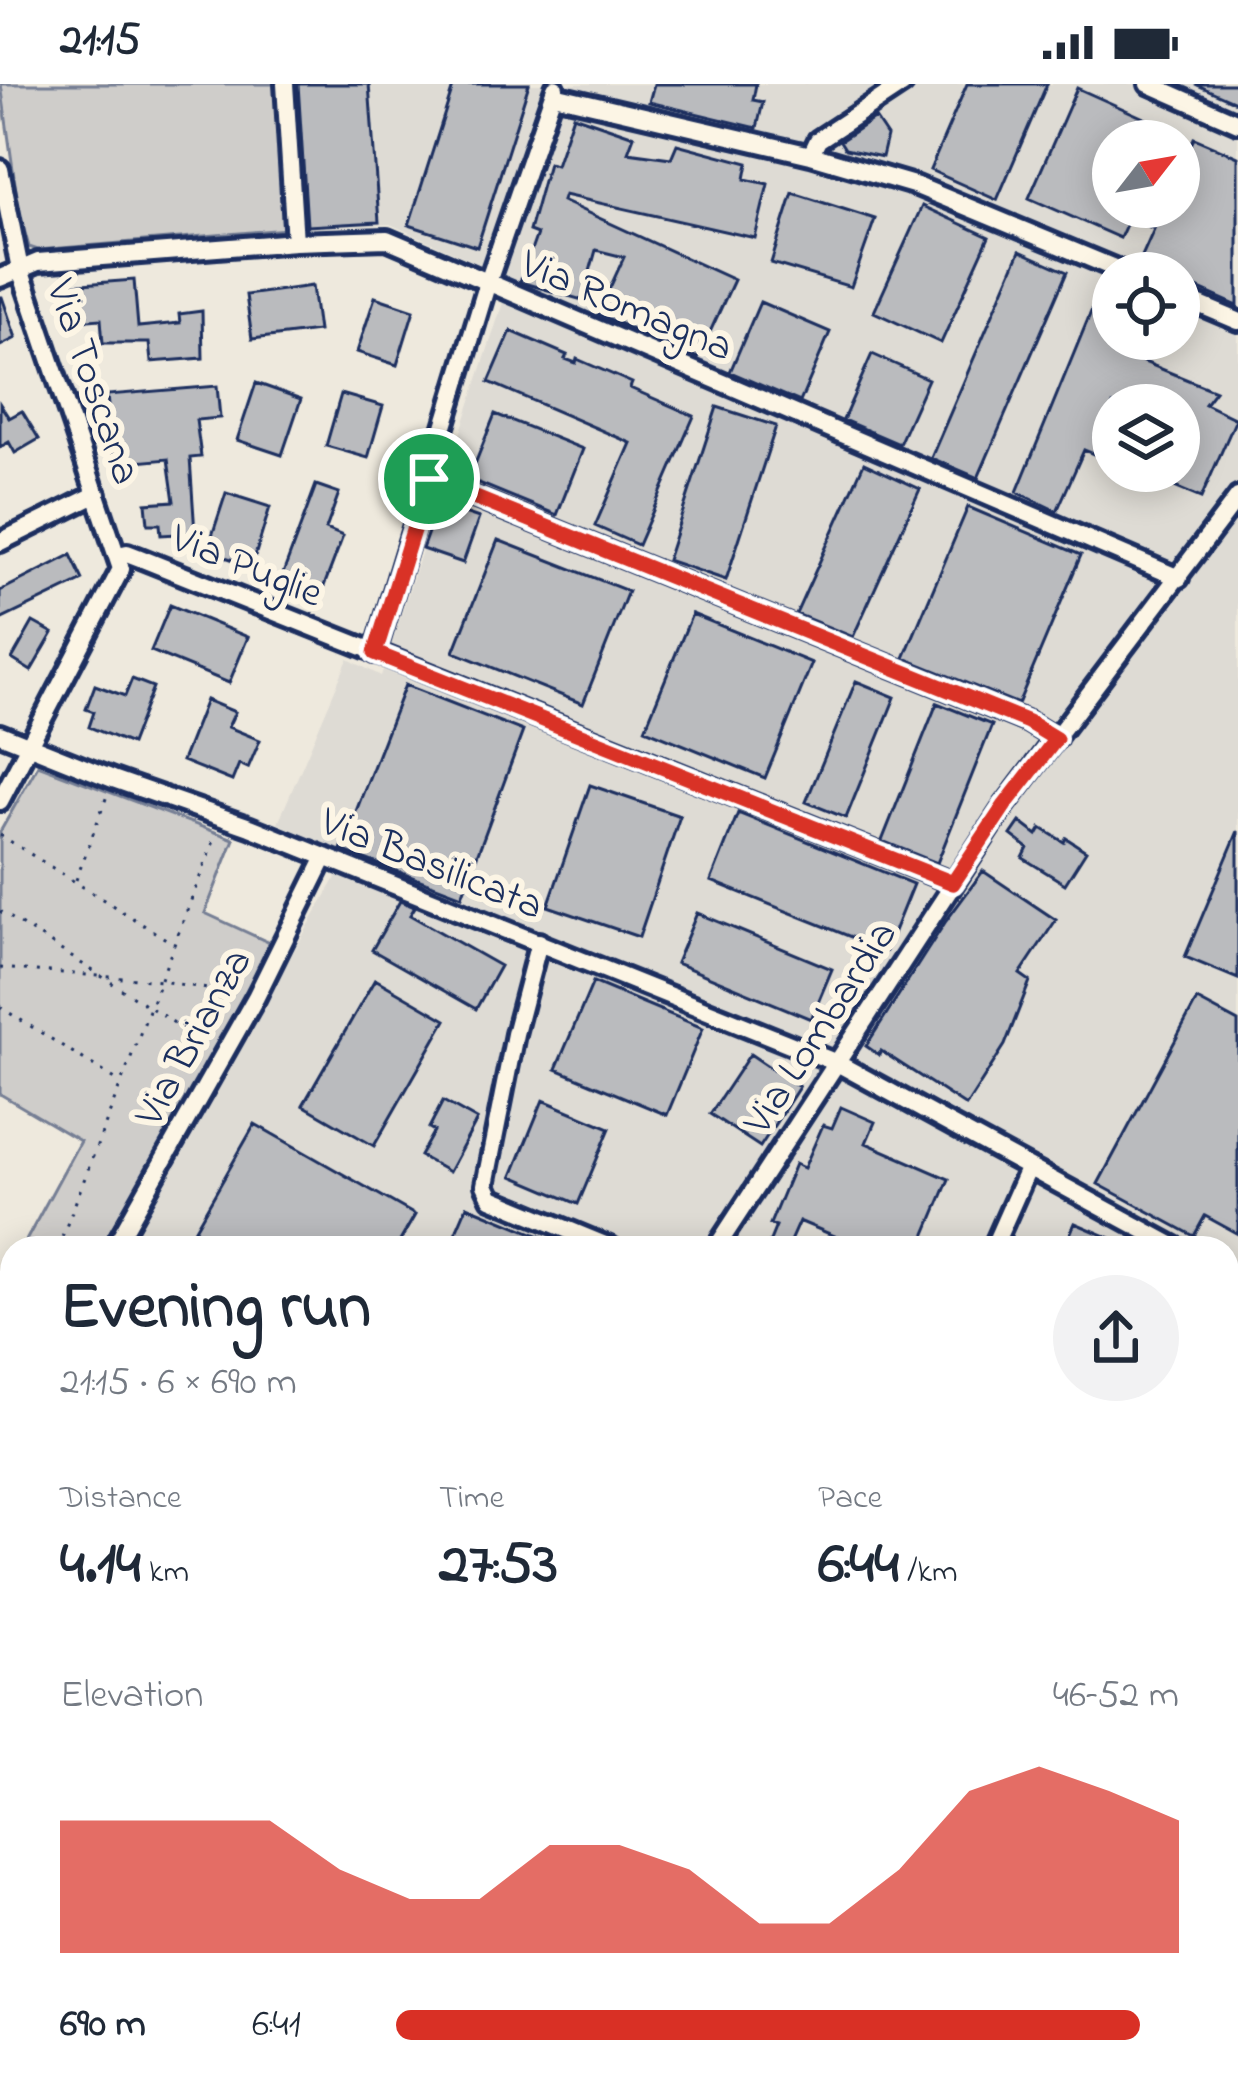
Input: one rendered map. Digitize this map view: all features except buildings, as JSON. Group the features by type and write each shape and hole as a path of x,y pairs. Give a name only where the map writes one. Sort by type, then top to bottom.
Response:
{"street":[{"path":"285,84 295,242"},
{"path":"812,155 818,140 903,84"},
{"path":"1149,84 1238,123"},
{"path":"375,653 488,282 555,89 812,155 955,200 1092,258"},
{"name":"Via Toscana","path":"0,169 20,269 118,555"},
{"name":"Via Romagna","path":"0,278 38,262 387,239 1179,578"},
{"path":"1200,305 1238,321"},
{"path":"429,479 1028,722 1056,739"},
{"path":"0,542 97,494"},
{"name":"Via Lombardia","path":"724,1236 1005,805 1238,497"},
{"name":"Via Puglie","path":"118,555 127,553 953,883"},
{"path":"0,801 122,569 118,555"},
{"name":"Via Basilicata","path":"0,734 325,856 837,1063 1156,1236"},
{"name":"Via Brianza","path":"121,1236 256,997 325,856"},
{"path":"539,941 485,1185 491,1198 583,1236"},
{"path":"998,1236 1028,1168"}],"path":[{"path":"76,881 113,779"},
{"path":"62,1236 223,817"},
{"path":"0,835 176,945"},
{"path":"0,911 224,1055"},
{"path":"0,968 161,981 256,997"},
{"path":"0,1007 120,1082"}],"shaded area":[{"path":"1,84 274,84 287,229 38,250 29,247 19,212"},
{"path":"274,84 1238,84 1238,1236 130,1236 348,857 278,823 348,659 381,676 511,278 390,224 287,229"},
{"path":"38,765 234,839 205,913 272,944 107,1236 29,1236 80,1141 0,1094 0,832"}],"route":[{"path":"429,479 1028,722 1056,739 953,883 375,653 429,479"}]}
